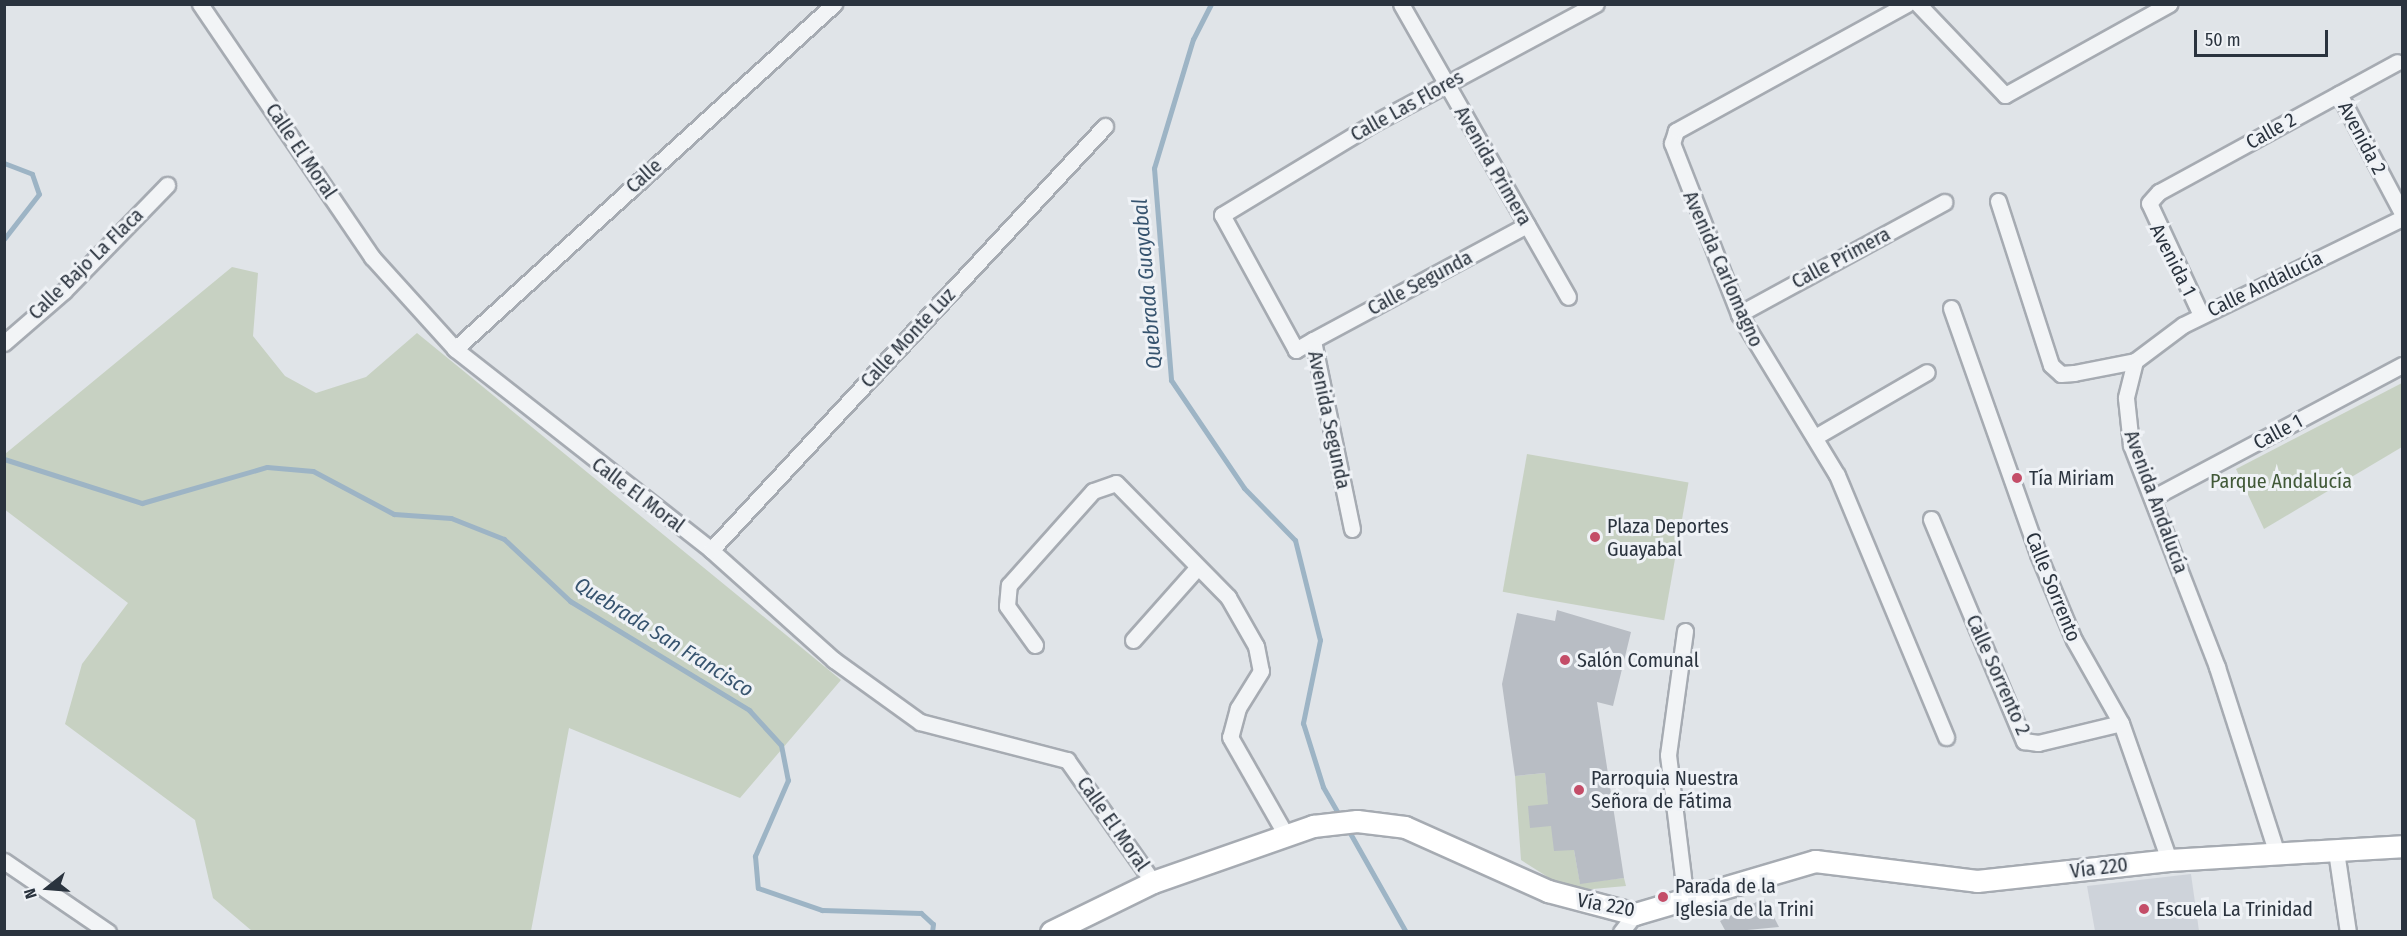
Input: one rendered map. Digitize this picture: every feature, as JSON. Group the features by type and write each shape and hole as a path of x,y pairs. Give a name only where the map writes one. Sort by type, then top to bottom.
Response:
{"main road":[{"name":"Vía 220","path":"1051,932 1153,882 1313,826 1357,821 1406,826 1548,891 1635,914 1686,902 1784,866 1815,861 1977,881 2169,860 2402,847"}],"street":[{"name":"Calle El Moral","path":"200,4 372,257 455,349 711,550 834,660 920,722 1067,760 1153,882"},
{"name":"Calle","path":"455,349 834,4"},
{"name":"Avenida Primera","path":"1401,4 1568,297"},
{"name":"Calle Las Flores","path":"1222,214 1446,84 1596,4"},
{"name":"Avenida Carlomagno","path":"1906,4 1676,131 1673,156 1739,314 1837,475 1946,737"},
{"path":"1918,4 1999,93 2012,94 2169,4"},
{"name":"Calle 2","path":"2149,203 2159,192 2397,62"},
{"name":"Avenida 2","path":"2339,94 2403,213"},
{"name":"Calle Monte Luz","path":"711,550 1105,126"},
{"name":"Calle Bajo La Flaca","path":"9,339 167,185"},
{"path":"1998,201 2051,365 2061,374 2135,361"},
{"name":"Calle Primera","path":"1739,314 1944,202"},
{"name":"Avenida 1","path":"2149,203 2201,315"},
{"name":"Avenida Segunda","path":"1222,214 1296,350 1313,340 1352,529"},
{"name":"Calle Andalucía","path":"2135,361 2201,315 2403,218"},
{"name":"Calle Segunda","path":"1313,340 1527,225"},
{"name":"Calle Sorrento","path":"1951,308 2038,554 2074,640 2121,723 2169,860"},
{"name":"Avenida Andalucía","path":"2135,361 2126,422 2152,498 2217,667 2277,854"},
{"name":"Calle 1","path":"2152,498 2403,365"},
{"path":"1815,437 1927,372"},
{"path":"1035,645 1007,606 1009,585 1103,484 1126,489 1158,532 1228,597 1260,658 1257,682 1238,708 1230,737 1286,836"},
{"name":"Calle Sorrento 2","path":"1931,519 2024,741 2038,743 2121,723"},
{"path":"1133,640 1197,568"},
{"path":"1685,631 1668,756 1686,902"},
{"path":"2336,850 2348,932"},
{"path":"4,861 108,932"},
{"path":"1621,932 1635,914"}],"shaded area":[{"name":"Escuela La Trinidad","path":"2191,874 2199,931 2095,931 2087,886"}],"green space":[{"path":"232,267 258,273 253,336 285,376 316,393 366,377 417,333 841,680 740,798 569,728 531,931 252,931 213,898 195,820 65,724 82,664 128,603 4,509 5,454"},
{"name":"Parque Andalucía","path":"2402,383 2402,447 2264,529 2236,469"},
{"name":"Plaza Deportes Guayabal","path":"1527,454 1689,482 1664,620 1503,592"},
{"path":"1545,773 1551,826 1574,850 1580,883 1624,878 1626,886 1570,891 1521,860 1515,776"}],"building":[{"path":"1557,610 1631,632 1613,706 1597,702 1624,878 1580,884 1574,850 1554,851 1551,826 1530,828 1528,806 1548,804 1545,773 1515,776 1502,684 1517,613 1555,621"},
{"path":"1764,898 1779,927 1726,932 1720,921"}],"waterway":[{"name":"Quebrada Guayabal","path":"1211,4 1193,39 1154,168 1171,380 1244,488 1295,540 1320,640 1303,723 1323,787 1341,818"},
{"name":"Quebrada San Francisco","path":"4,163 32,174 39,194 4,239"},
{"name":"Quebrada San Francisco","path":"4,459 142,503 267,467 313,471 394,514 451,518 504,539 570,601 749,710 781,745 788,780 755,856 758,888 822,910 921,913 933,924 932,932"},
{"name":"Quebrada Guayabal","path":"1346,826 1406,932"}],"place":[{"name":"Tía Miriam","path":"2017,478"},
{"name":"Plaza Deportes Guayabal","path":"1595,537"},
{"name":"Salón Comunal","path":"1565,660"},
{"name":"Parroquia Nuestra Señora de Fátima","path":"1579,790"},
{"name":"Parada de la Iglesia de la Trini","path":"1663,897"},
{"name":"Escuela La Trinidad","path":"2144,909"}]}
